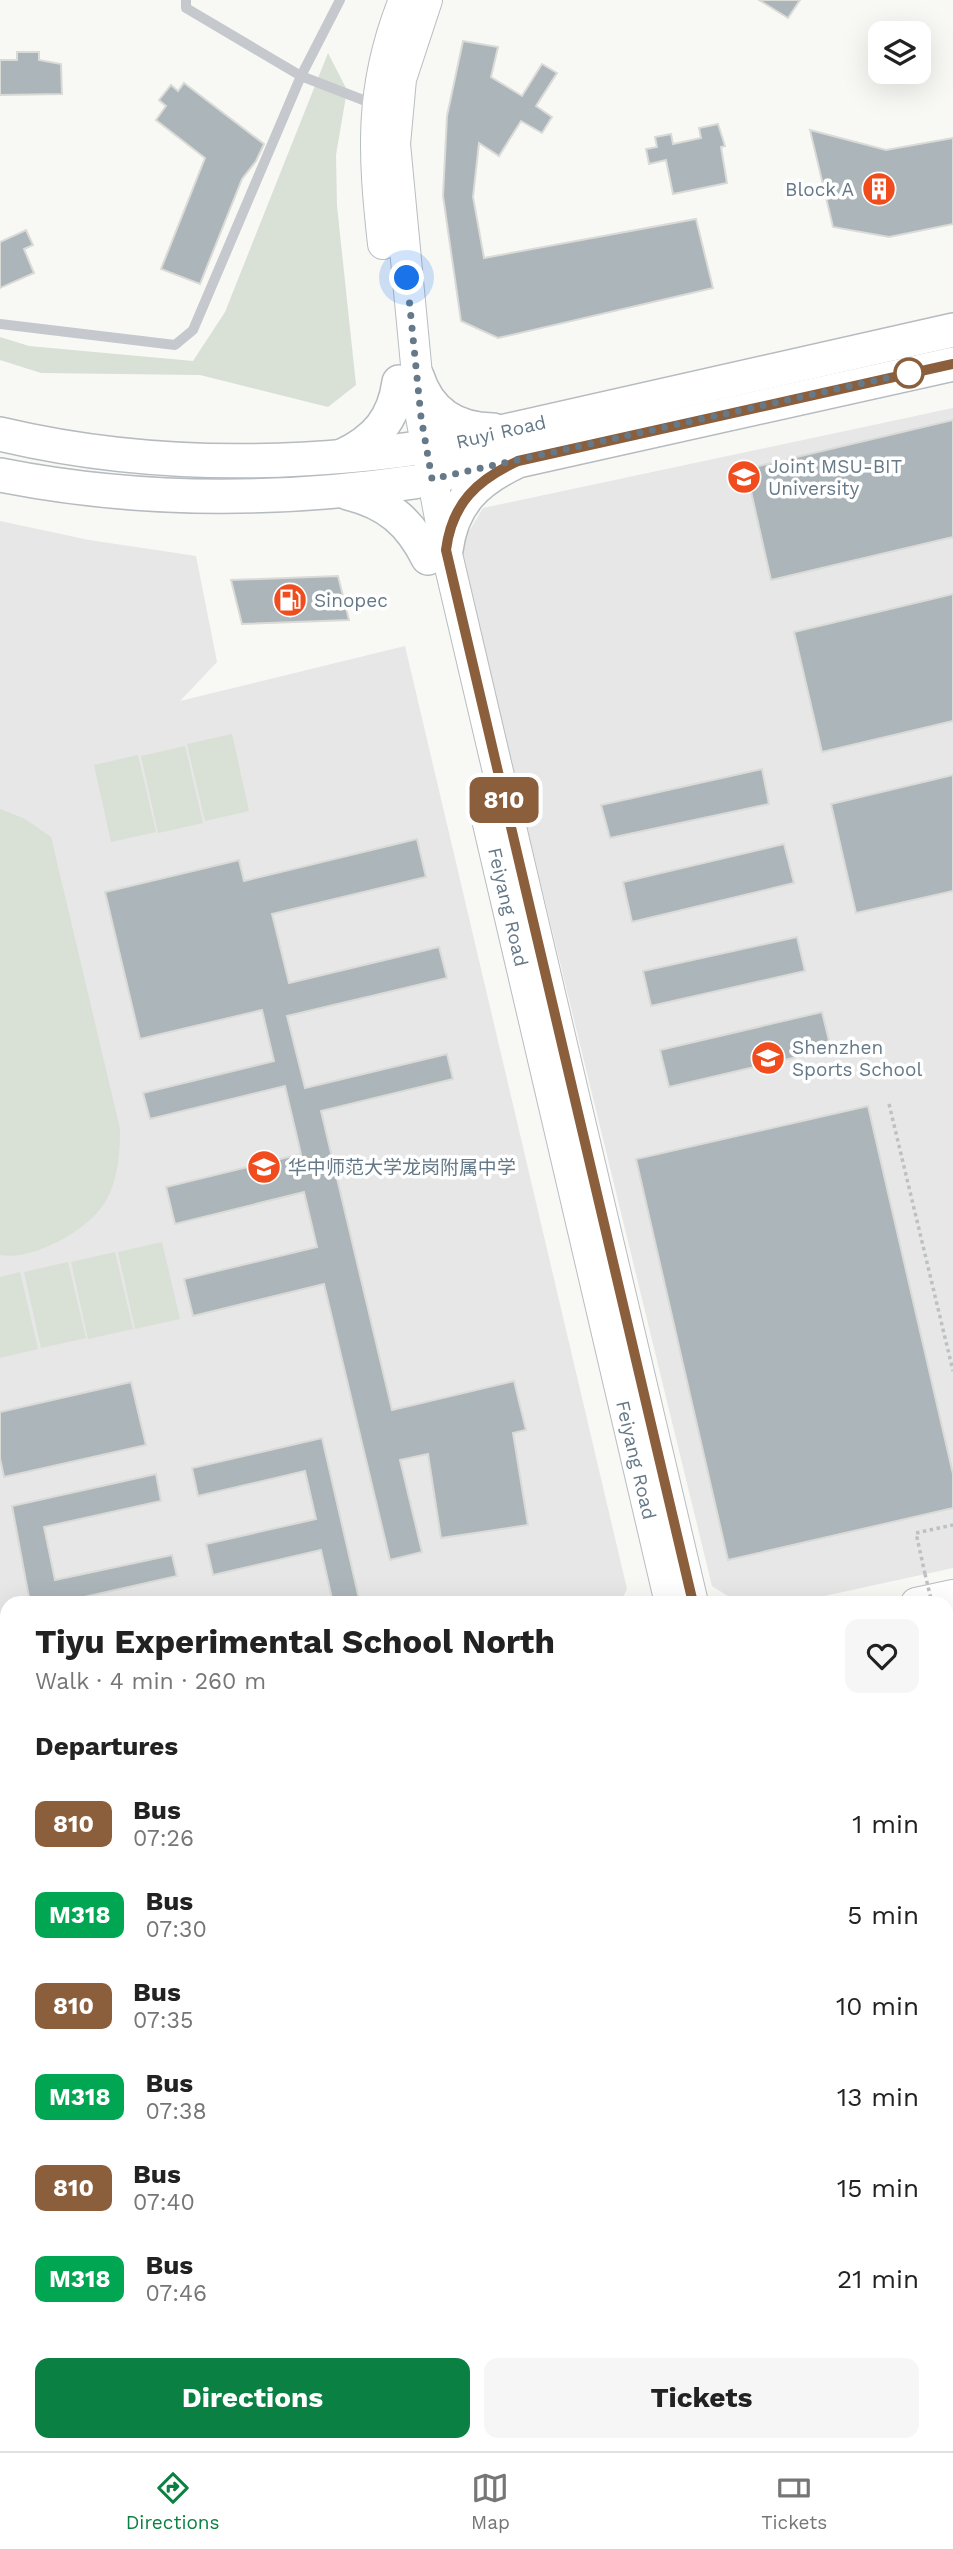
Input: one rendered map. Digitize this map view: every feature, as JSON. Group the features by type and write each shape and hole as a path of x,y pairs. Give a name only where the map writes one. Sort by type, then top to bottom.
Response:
{"main road":[{"name":"Ruyi Road","path":"513,445 953,330"},
{"name":"Ruyi Road","path":"0,475 81,488 154,495 252,496 339,491 420,465 513,445 953,363"},
{"path":"339,457 359,448 383,427 408,379 443,416 513,445 491,473 463,499 437,554 381,503 339,491"},
{"name":"Ruyi Road","path":"0,434 120,452 209,461 339,457 420,465"}],"street":[{"name":"Feiyang Road","path":"404,0 388,44 376,105 375,170 420,465 437,554 668,1596"},
{"name":"Feiyang Road","path":"408,379 395,144 401,79 427,0"},
{"name":"Feiyang Road","path":"437,554 691,1596"}],"lane":[{"path":"186,0 186,8 301,76 376,105"},
{"path":"0,324 175,345 193,330 301,76 340,0"}],"path":[{"path":"889,1104 953,1371"},
{"path":"930,1596 916,1533 953,1525"}],"shaded area":[{"path":"328,53 347,90 336,155 337,206 356,385 328,407 200,375 41,373 0,360 0,337 29,346 193,361 225,312"},
{"name":"Shenzhen Sports School","path":"953,408 953,1568 824,1596 728,1596 712,1586 459,548 483,508"},
{"name":"华中师范大学龙岗附属中学","path":"0,521 89,540 196,556 217,662 180,701 405,646 627,1589 624,1596 0,1596"},
{"path":"232,734 249,811 205,821 187,744"},
{"path":"185,746 203,823 158,833 141,756"},
{"path":"138,755 156,832 111,842 94,765"},
{"path":"0,809 25,819 51,837 120,1129 116,1174 111,1191 99,1210 60,1240 45,1248 14,1256 0,1255"},
{"path":"162,1242 180,1319 135,1329 118,1252"},
{"path":"115,1252 133,1329 88,1339 71,1262"},
{"path":"68,1262 86,1338 41,1348 24,1272"},
{"path":"20,1272 38,1349 0,1358 0,1277"}],"building":[{"path":"759,0 800,0 788,18"},
{"path":"463,41 498,47 491,77 522,96 542,64 557,73 536,106 552,117 542,133 521,121 499,156 479,143 473,197 484,258 696,219 713,288 498,338 461,321 443,196 447,116"},
{"path":"17,52 39,52 39,60 61,64 62,94 0,95 0,60 17,60"},
{"path":"184,83 264,144 256,161 242,179 200,284 161,269 205,158 156,120 166,106 159,100 171,85 178,91"},
{"path":"718,124 725,146 721,147 727,183 673,194 666,160 649,164 646,149 657,147 655,137 671,134 673,144 701,138 699,128"},
{"path":"810,130 886,150 953,138 953,224 889,237 833,227"},
{"path":"26,230 33,245 24,249 34,273 0,288 0,242"},
{"path":"953,420 953,537 771,580 746,469"},
{"name":"Sinopec","path":"338,576 349,620 242,624 231,580"},
{"path":"953,594 953,721 822,752 794,632"},
{"path":"762,769 769,804 610,838 601,805"},
{"path":"953,775 953,891 856,913 831,804"},
{"path":"417,839 426,877 272,914 289,983 439,947 447,978 287,1016 305,1088 447,1054 453,1079 321,1111 392,1410 514,1381 526,1430 513,1433 528,1525 441,1538 428,1454 400,1460 422,1552 390,1560 324,1284 193,1316 184,1279 317,1247 304,1192 175,1224 166,1187 301,1154 285,1086 150,1119 143,1093 274,1061 262,1010 140,1039 105,892 239,860 244,881"},
{"path":"784,844 794,883 632,922 623,882"},
{"path":"797,937 805,971 651,1006 643,971"},
{"path":"822,1012 831,1049 669,1087 660,1050"},
{"path":"868,1106 953,1474 953,1508 728,1560 636,1159"},
{"path":"131,1382 146,1445 4,1477 0,1458 0,1412"},
{"path":"322,1438 358,1596 331,1596 321,1550 213,1575 206,1544 316,1519 305,1471 198,1496 192,1468"},
{"path":"156,1474 161,1501 44,1527 55,1580 172,1555 177,1576 89,1596 29,1596 12,1506"}],"bus line":[{"name":"810","path":"691,1596 446,550 449,530 454,514 475,486 491,473 518,461 953,364"}],"place":[{"name":"Block A","path":"879,189"},
{"name":"Joint MSU-BIT University","path":"744,477"},
{"name":"Sinopec","path":"290,600"},
{"name":"Shenzhen Sports School","path":"768,1058"},
{"name":"华中师范大学龙岗附属中学","path":"264,1167"}],"route":[{"path":"407,278 421,417 432,479 909,373"}]}
